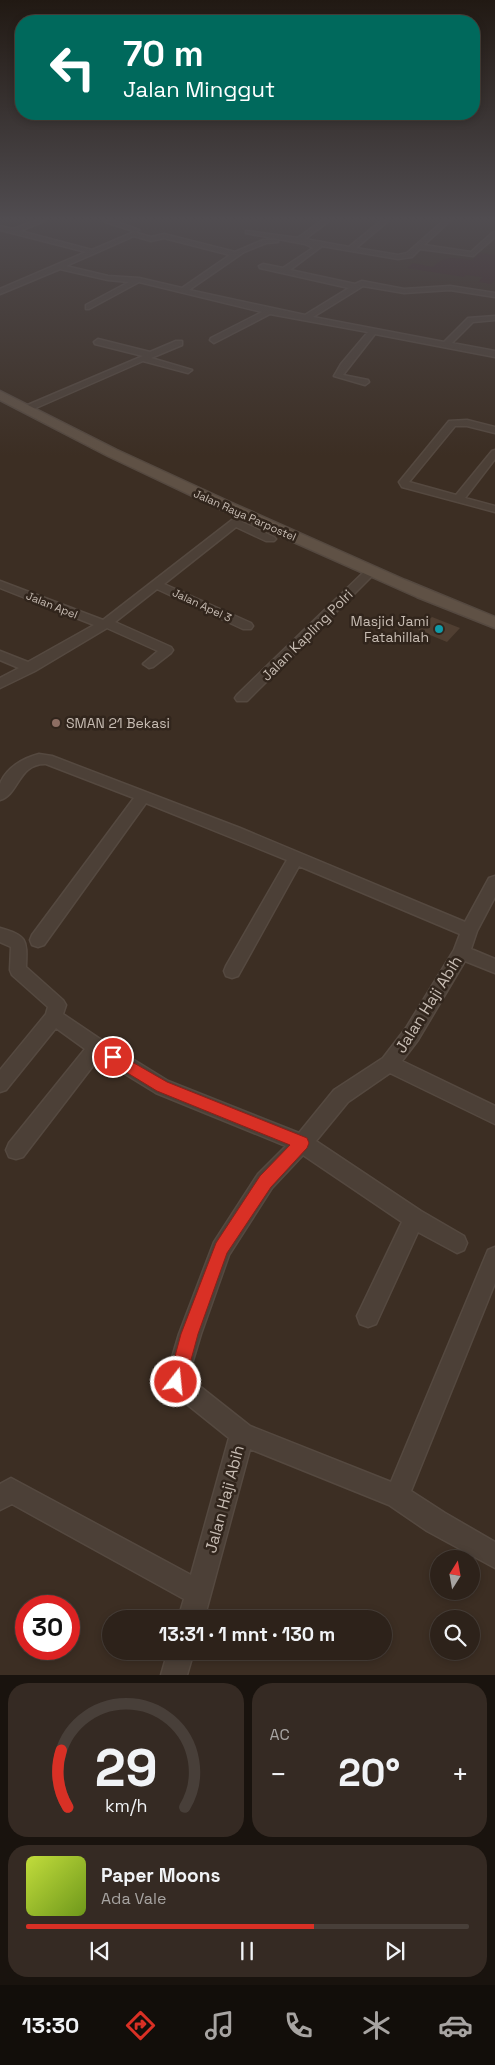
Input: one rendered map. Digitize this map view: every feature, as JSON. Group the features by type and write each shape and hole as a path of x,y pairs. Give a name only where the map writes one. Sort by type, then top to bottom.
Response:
{"main road":[{"name":"Jalan Raya Parpostel","path":"0,395 240,519 495,623"}],"street":[{"path":"89,307 104,299"},
{"path":"224,299 269,311 495,354"},
{"path":"306,318 336,299"},
{"path":"214,340 269,311"},
{"path":"447,344 471,320 495,318"},
{"path":"365,382 338,376 374,330"},
{"path":"98,342 188,370"},
{"path":"26,409 179,343"},
{"path":"495,430 467,423 452,423 405,479 406,485 495,509"},
{"path":"458,499 495,453"},
{"path":"0,684 105,624 240,519 270,539"},
{"name":"Jalan Kapling Polri","path":"242,698 371,571"},
{"name":"Jalan Apel","path":"0,584 167,650 149,664"},
{"name":"Jalan Apel 3","path":"156,584 247,626"},
{"path":"0,655 30,668"},
{"path":"0,795 24,763 38,757 47,759 296,858 468,931"},
{"path":"38,940 143,798"},
{"path":"232,971 296,858"},
{"name":"Jalan Haji Abih","path":"193,1610 242,1434 176,1382 190,1334 221,1249 265,1181 302,1143 341,1096 389,1064 412,1034 461,952 468,931 495,882"},
{"path":"0,934 11,938 19,944 18,970 57,1005 54,1017 0,1084"},
{"path":"461,952 495,966"},
{"path":"54,1017 96,1047 162,1087 302,1143 414,1218 457,1243"},
{"path":"16,1150 96,1047"},
{"path":"389,1064 495,1114"},
{"path":"368,1316 414,1218"},
{"path":"397,1496 495,1257"},
{"path":"242,1434 397,1496 436,1522 495,1556"},
{"path":"0,1498 11,1490 198,1594"},
{"path":"174,1675 178,1660"}],"building":[{"name":"Masjid Jami Fatahillah","path":"432,617 460,628 447,642 418,630"}],"place":[{"name":"Masjid Jami Fatahillah","path":"439,629"},
{"name":"SMAN 21 Bekasi","path":"56,723"}],"route":[{"path":"113,1057 162,1087 302,1143 265,1181 221,1249 190,1334 176,1382"}]}
